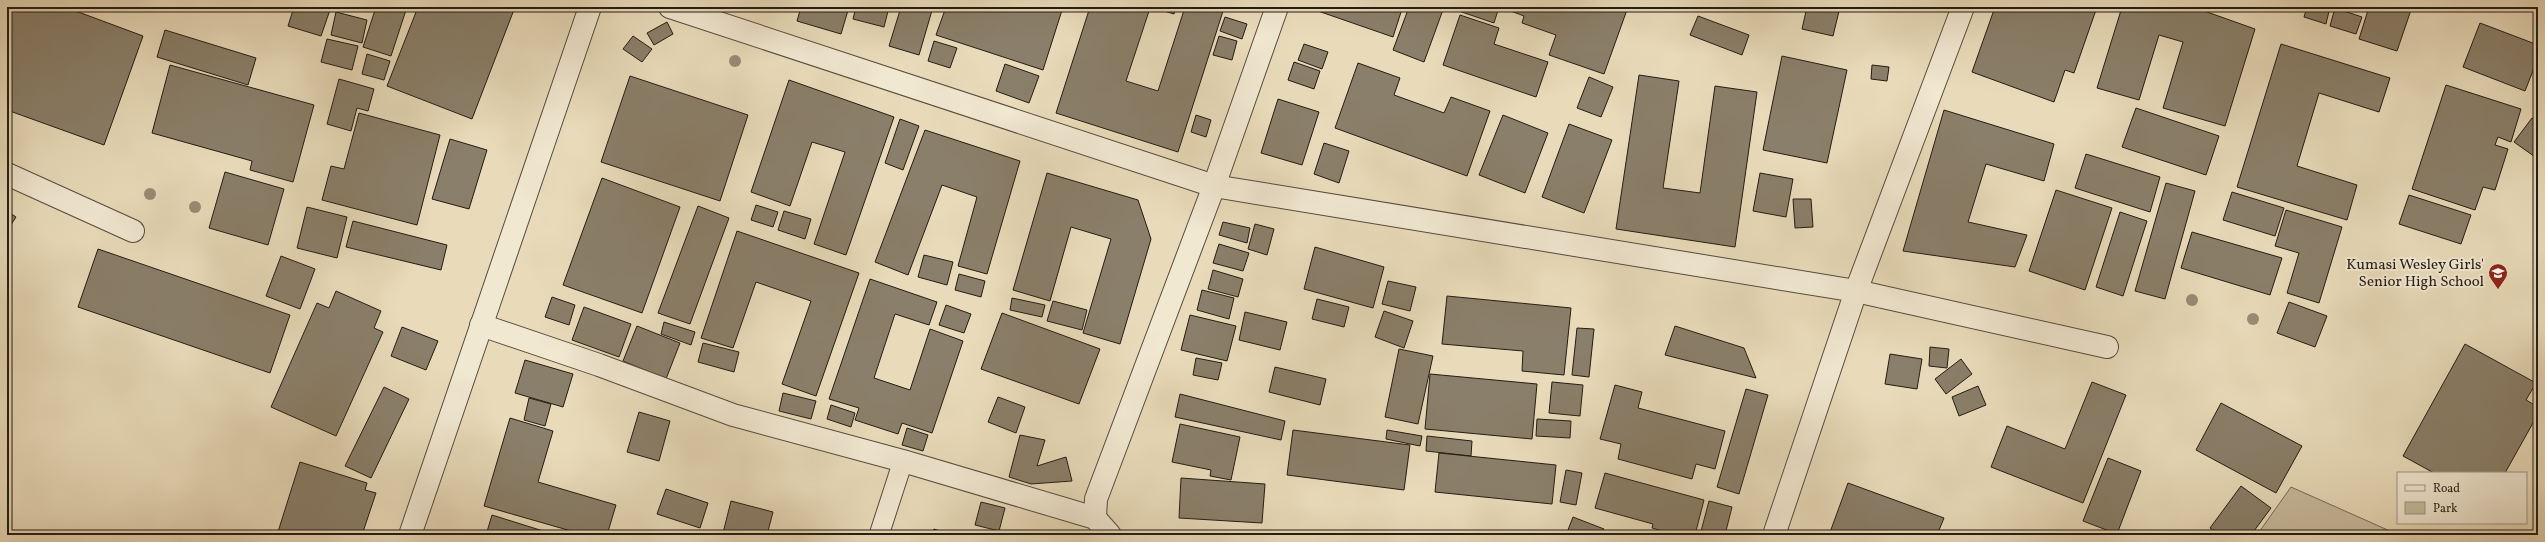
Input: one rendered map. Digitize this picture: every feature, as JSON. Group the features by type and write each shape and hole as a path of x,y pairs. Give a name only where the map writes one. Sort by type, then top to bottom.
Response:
{"street":[{"path":"410,535 590,7"},
{"path":"670,7 1214,186 1856,291 2107,347"},
{"path":"1095,518 1096,499 1214,186 1277,7"},
{"path":"1774,535 1856,291 1963,7"},
{"path":"7,174 133,231"},
{"path":"481,325 599,365 733,415 903,461 1095,518 1110,535"}],"lane":[{"path":"879,535 903,461"}],"green space":[{"path":"2291,487 2399,535 2257,535"}],"building":[{"path":"7,7 65,7 143,36 104,145 7,110"},
{"path":"294,7 331,7 321,36 288,26"},
{"path":"376,7 407,7 391,56 363,47"},
{"path":"418,7 515,7 472,119 387,86"},
{"path":"801,7 849,7 841,34 797,21"},
{"path":"856,7 889,7 884,27 853,19"},
{"path":"901,7 933,7 919,55 889,46"},
{"path":"946,7 1017,7 1027,10 1028,7 1063,7 1043,70 936,35"},
{"path":"1090,7 1138,7 1149,11 1126,81 1158,91 1185,7 1224,8 1178,152 1056,113"},
{"path":"1151,7 1176,7 1174,14"},
{"path":"1319,7 1397,7 1402,9 1393,37 1318,11"},
{"path":"1409,7 1444,7 1424,62 1393,50"},
{"path":"1454,7 1499,7 1494,23 1453,9"},
{"path":"1500,7 1628,7 1604,74 1549,55 1556,35 1522,23 1524,16"},
{"path":"1807,7 1840,7 1833,36 1802,29"},
{"path":"1995,7 2097,7 2074,73 2065,70 2054,102 1972,72"},
{"path":"2122,7 2193,7 2255,29 2225,126 2163,108 2183,42 2159,35 2139,100 2097,88"},
{"path":"2307,7 2330,7 2326,24 2304,17"},
{"path":"2369,7 2412,7 2397,51 2359,39"},
{"path":"2335,8 2362,17 2356,34 2330,26"},
{"path":"336,12 367,20 362,43 331,35"},
{"path":"1460,15 1499,28 1494,44 1548,62 1536,97 1443,65"},
{"path":"1698,16 1749,35 1742,55 1690,35"},
{"path":"1225,17 1247,24 1242,39 1220,31"},
{"path":"667,22 673,34 654,45 647,33"},
{"path":"2480,23 2538,45 2538,58 2525,91 2463,67"},
{"path":"165,30 256,58 248,85 157,57"},
{"path":"633,36 652,49 642,62 623,49"},
{"path":"1219,36 1237,41 1232,60 1213,55"},
{"path":"327,39 358,46 352,70 321,62"},
{"path":"934,41 957,48 950,68 928,61"},
{"path":"1304,44 1328,52 1322,69 1298,60"},
{"path":"2281,44 2390,78 2379,112 2319,93 2297,166 2357,185 2347,220 2237,187"},
{"path":"367,54 390,61 384,80 362,74"},
{"path":"1782,56 1847,70 1827,163 1763,150"},
{"path":"1294,62 1320,71 1314,89 1288,80"},
{"path":"1358,63 1400,78 1394,95 1444,113 1451,97 1490,111 1467,176 1335,128"},
{"path":"1005,64 1039,76 1029,103 996,91"},
{"path":"170,65 314,105 293,182 250,170 252,161 152,133"},
{"path":"1872,65 1889,67 1887,81 1871,79"},
{"path":"1639,75 1679,81 1663,188 1700,193 1715,86 1757,92 1735,247 1616,229"},
{"path":"630,76 748,115 720,201 601,162"},
{"path":"1589,77 1613,87 1601,117 1577,108"},
{"path":"339,79 374,89 368,111 357,108 351,131 327,124"},
{"path":"789,80 894,117 846,255 814,244 845,152 812,142 790,206 751,192"},
{"path":"2446,85 2521,109 2511,142 2498,137 2495,145 2508,149 2495,190 2483,187 2475,210 2412,189"},
{"path":"1278,99 1319,112 1302,165 1261,153"},
{"path":"2136,108 2219,136 2206,175 2122,147"},
{"path":"1944,110 2054,144 2044,181 1986,164 1968,222 2027,235 2015,267 1903,251"},
{"path":"359,113 440,135 417,225 322,200 331,166 344,169"},
{"path":"1196,115 1211,120 1206,137 1191,132"},
{"path":"1503,115 1548,133 1525,193 1479,175"},
{"path":"2532,118 2538,123 2538,159 2514,142"},
{"path":"900,119 919,126 903,170 885,163"},
{"path":"1569,124 1612,140 1584,213 1542,197"},
{"path":"925,130 1020,161 987,274 958,266 977,197 942,185 908,275 875,262"},
{"path":"450,139 487,150 469,209 432,199"},
{"path":"1324,143 1349,151 1339,183 1314,174"},
{"path":"2086,154 2160,177 2150,212 2075,188"},
{"path":"225,172 284,189 268,245 209,228"},
{"path":"1047,173 1138,200 1151,239 1120,344 1083,333 1111,239 1071,227 1050,301 1013,290"},
{"path":"1760,173 1793,179 1786,217 1753,211"},
{"path":"602,178 680,207 642,313 563,285"},
{"path":"2166,183 2195,191 2165,299 2135,291"},
{"path":"2056,190 2112,208 2085,290 2029,271"},
{"path":"2232,192 2284,208 2275,236 2223,220"},
{"path":"2409,195 2471,215 2461,244 2399,224"},
{"path":"1793,199 1811,199 1813,227 1795,228"},
{"path":"756,205 778,212 773,227 751,220"},
{"path":"698,206 729,218 690,324 658,313"},
{"path":"307,207 347,217 337,258 297,248"},
{"path":"2286,210 2342,227 2319,303 2287,293 2299,253 2275,246"},
{"path":"7,211 16,217 7,231"},
{"path":"784,211 811,219 805,239 778,230"},
{"path":"2120,212 2147,221 2123,296 2096,287"},
{"path":"353,221 447,245 441,270 346,247"},
{"path":"1223,222 1250,228 1247,243 1219,235"},
{"path":"1255,224 1274,229 1267,255 1248,249"},
{"path":"737,231 859,273 816,396 782,384 811,301 756,282 733,348 701,338"},
{"path":"2192,232 2282,258 2270,295 2181,268"},
{"path":"1219,244 1249,253 1243,271 1213,263"},
{"path":"1315,247 1384,267 1373,308 1304,289"},
{"path":"98,249 290,315 270,373 78,307"},
{"path":"924,255 953,262 947,285 918,277"},
{"path":"281,256 315,269 300,309 266,296"},
{"path":"1213,270 1243,279 1238,297 1208,289"},
{"path":"959,274 985,281 981,297 955,290"},
{"path":"870,279 937,302 929,325 895,314 874,378 910,390 930,329 963,341 932,433 902,423 898,434 855,420 859,408 829,399"},
{"path":"1388,281 1416,287 1410,311 1382,304"},
{"path":"1202,290 1234,298 1229,319 1197,310"},
{"path":"336,291 381,311 374,328 383,332 336,436 271,407 317,303 329,308"},
{"path":"1447,296 1571,308 1564,375 1522,371 1523,351 1442,344"},
{"path":"552,297 575,305 569,325 545,317"},
{"path":"1012,298 1045,305 1042,317 1010,310"},
{"path":"1317,299 1349,307 1344,327 1312,319"},
{"path":"1053,301 1087,310 1082,330 1047,321"},
{"path":"2289,302 2327,316 2315,347 2277,333"},
{"path":"946,305 971,314 964,333 939,325"},
{"path":"584,307 631,324 619,357 572,340"},
{"path":"1384,311 1413,321 1404,348 1375,337"},
{"path":"1245,312 1287,322 1280,350 1239,340"},
{"path":"1002,313 1100,349 1079,404 981,369"},
{"path":"1190,315 1236,326 1227,361 1181,350"},
{"path":"664,322 695,332 691,345 661,334"},
{"path":"637,326 680,343 666,379 623,361"},
{"path":"1675,326 1744,348 1756,378 1665,355"},
{"path":"402,327 438,341 426,370 391,356"},
{"path":"1577,328 1594,329 1589,377 1572,375"},
{"path":"703,343 739,352 734,372 698,362"},
{"path":"2465,344 2536,383 2526,400 2538,407 2538,414 2506,472 2432,472 2403,456"},
{"path":"1930,347 1949,349 1947,368 1929,366"},
{"path":"1399,349 1433,356 1418,424 1385,417"},
{"path":"1890,354 1922,359 1917,389 1885,384"},
{"path":"1196,358 1222,363 1218,380 1193,375"},
{"path":"1961,359 1972,374 1946,394 1935,379"},
{"path":"525,360 573,374 563,407 515,393"},
{"path":"1275,367 1326,379 1320,405 1269,392"},
{"path":"1430,374 1537,384 1532,439 1425,429"},
{"path":"1552,382 1583,385 1580,416 1549,413"},
{"path":"2092,382 2126,395 2083,503 1991,467 2007,426 2065,449"},
{"path":"1615,385 1642,392 1638,408 1725,431 1715,469 1696,464 1692,479 1618,459 1621,444 1600,439"},
{"path":"1978,386 1986,405 1959,416 1952,397"},
{"path":"384,387 409,399 371,478 345,466"},
{"path":"1746,389 1768,395 1739,494 1717,487"},
{"path":"783,393 816,401 811,419 779,411"},
{"path":"1180,394 1285,421 1281,440 1175,417"},
{"path":"998,397 1025,407 1016,433 988,422"},
{"path":"529,398 551,404 545,426 524,420"},
{"path":"2221,403 2302,446 2276,493 2196,450"},
{"path":"831,405 855,413 851,427 827,419"},
{"path":"639,412 670,421 659,461 627,452"},
{"path":"510,418 553,431 538,482 616,505 607,535 585,535 484,506"},
{"path":"1537,419 1571,421 1570,438 1536,436"},
{"path":"1180,424 1240,437 1231,480 1210,476 1211,470 1172,462"},
{"path":"907,428 928,435 923,451 902,445"},
{"path":"1293,430 1410,445 1404,490 1287,475"},
{"path":"1387,430 1422,436 1420,446 1386,439"},
{"path":"1020,435 1045,440 1037,466 1066,457 1072,481 1031,484 1009,477"},
{"path":"1427,436 1472,441 1471,456 1426,451"},
{"path":"1439,453 1556,465 1552,504 1435,492"},
{"path":"2108,458 2141,471 2117,534 2083,521"},
{"path":"300,462 367,483 365,490 376,493 362,535 277,535"},
{"path":"1566,470 1582,473 1576,505 1560,502"},
{"path":"1605,473 1704,500 1695,535 1669,535 1669,533 1652,528 1653,524 1595,508"},
{"path":"1181,478 1265,484 1262,523 1179,518"},
{"path":"1848,483 1944,518 1937,535 1829,535"},
{"path":"2241,486 2271,508 2251,535 2219,535 2210,528"},
{"path":"666,489 708,503 700,528 657,514"},
{"path":"731,501 773,512 767,535 723,533"},
{"path":"1709,501 1732,507 1725,535 1700,535"},
{"path":"981,502 1005,508 999,531 975,525"},
{"path":"492,515 556,535 486,535"},
{"path":"1573,517 1604,529 1601,535 1566,535"},
{"path":"934,529 951,535 931,535"},
{"path":"657,531 673,535 656,535"}],"place":[{"name":"Kumasi Wesley Girls' Senior High School","path":"2498,290"}]}
